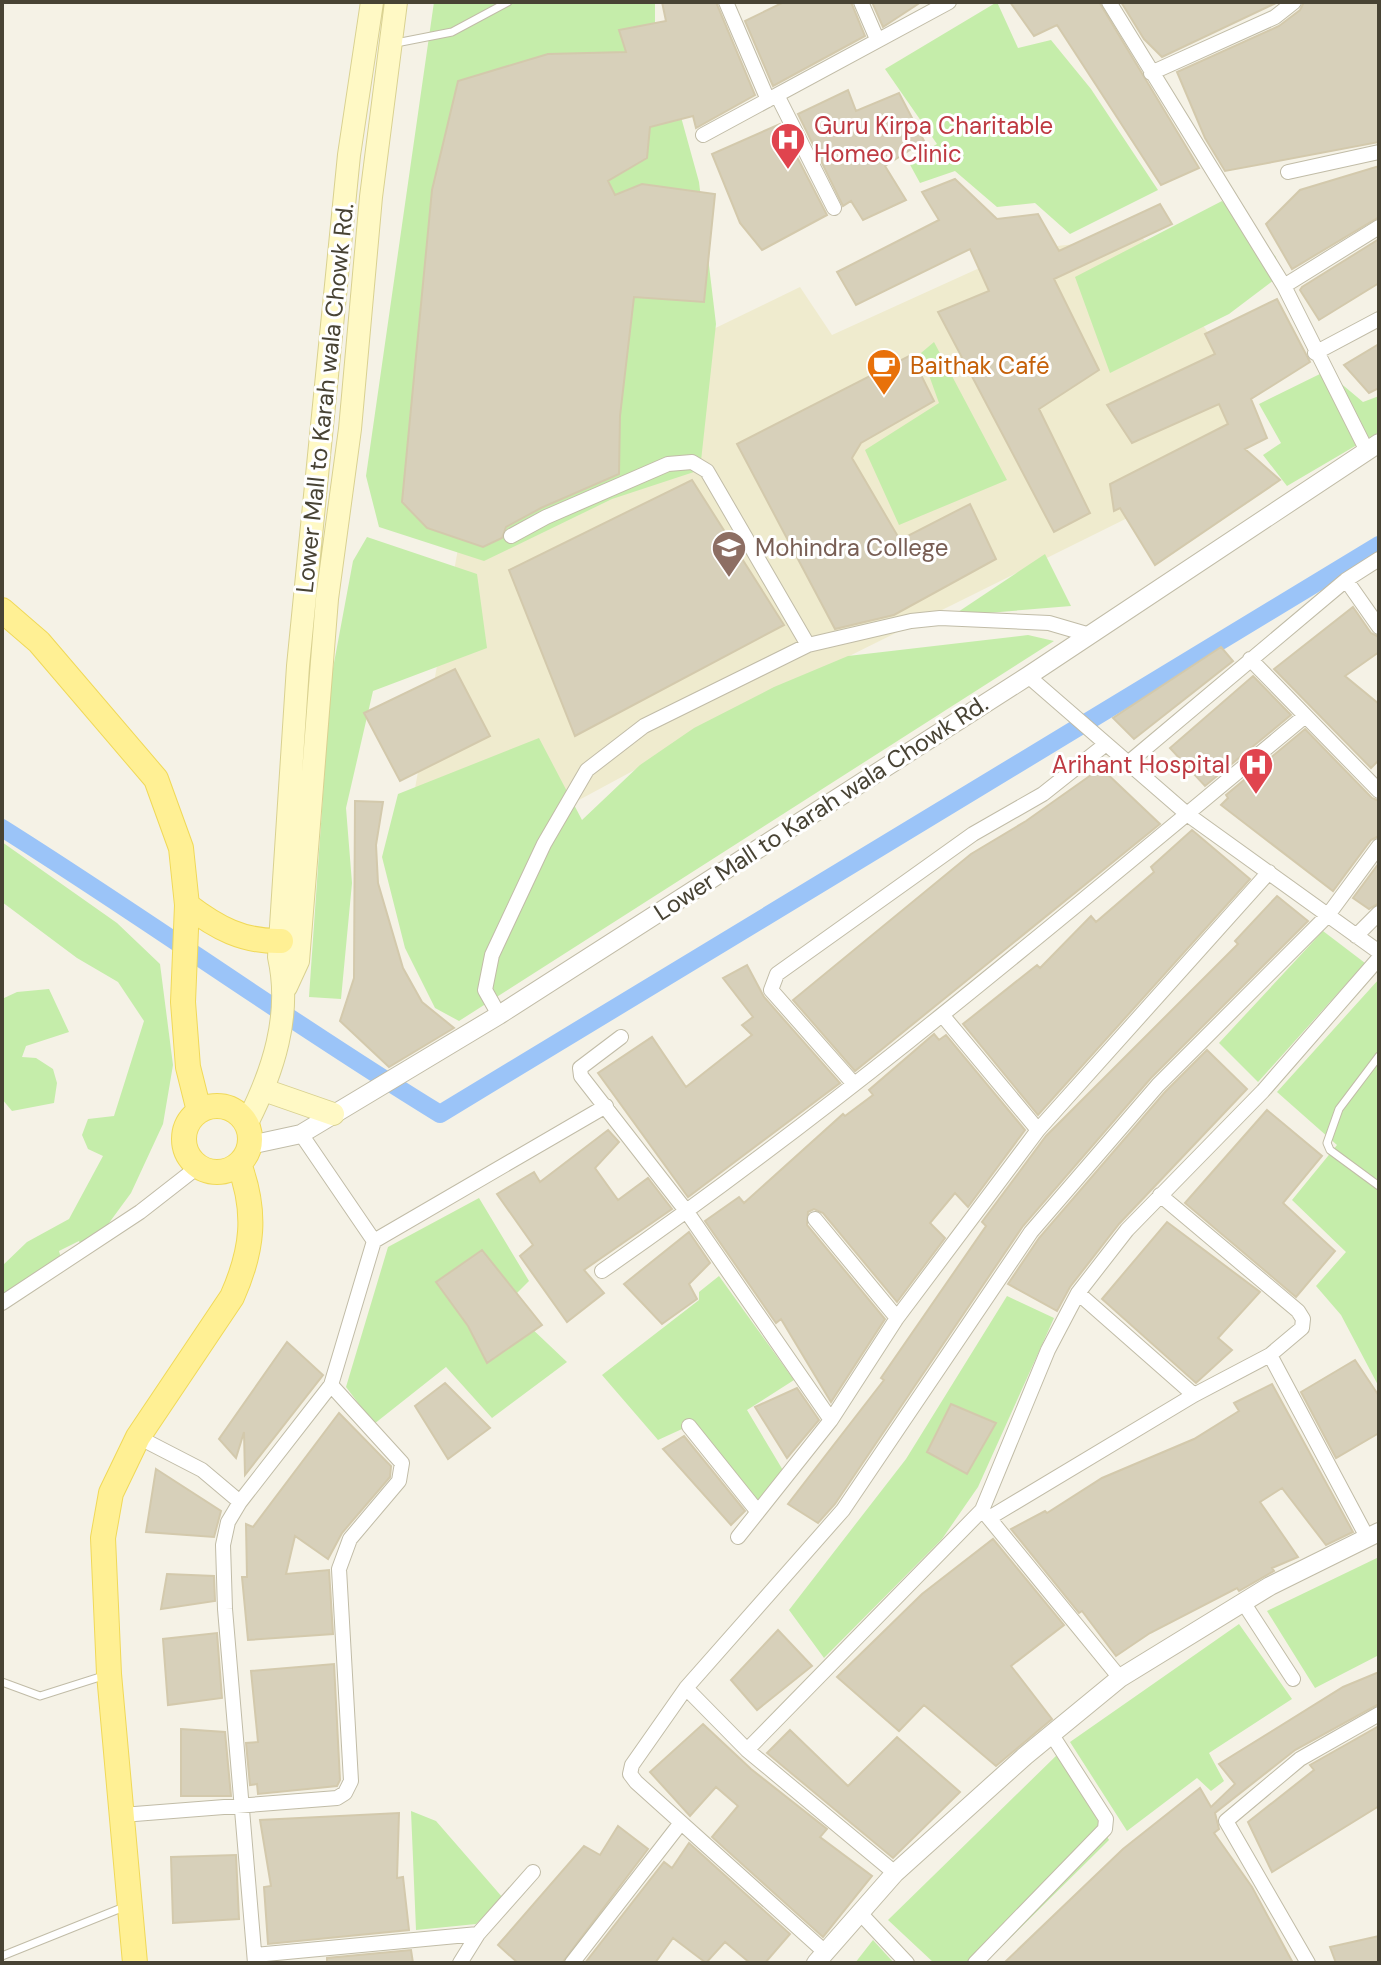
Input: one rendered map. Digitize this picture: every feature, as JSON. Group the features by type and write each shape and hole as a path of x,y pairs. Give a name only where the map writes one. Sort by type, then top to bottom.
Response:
{"main road":[{"name":"Lower Mall to Karah wala Chowk Rd.","path":"245,1144 273,1069 285,991 279,957 298,666 358,94 372,2"},
{"path":"285,991 298,961 327,599 350,429 383,96 396,2"},
{"path":"358,94 383,96"},
{"path":"2,610 39,642 156,779 181,848 187,913 183,1002 188,1067 199,1111"},
{"path":"187,913 255,941 281,941"},
{"path":"264,1090 333,1114"},
{"path":"135,1963 109,1674 103,1538 111,1493 138,1437 232,1297 242,1274 251,1215 250,1194 245,1144 231,1108 220,1106 199,1111 185,1128 183,1138 190,1159 199,1166 219,1172 245,1144"}],"street":[{"path":"726,2 772,98 834,208"},
{"path":"861,2 877,39"},
{"path":"703,135 949,2"},
{"path":"1109,2 1284,286 1315,353 1373,447"},
{"path":"1151,73 1275,17 1294,2"},
{"path":"1288,172 1379,152"},
{"path":"1284,286 1379,227"},
{"path":"1315,353 1379,319"},
{"name":"Lower Mall to Karah wala Chowk Rd.","path":"245,1144 301,1134 499,1015 1028,676 1373,447"},
{"path":"511,536 668,464 692,462 707,471 808,645"},
{"path":"1128,763 1346,580 1379,559"},
{"path":"1346,580 1379,627"},
{"path":"499,1015 485,990 492,955 544,844 587,770 644,726 808,645 911,621 940,618 1049,623 1090,635"},
{"path":"1250,659 1379,791"},
{"path":"1028,676 1187,814 1379,952"},
{"path":"602,1271 687,1212 943,1016 1304,717"},
{"path":"854,1084 771,990 777,974 973,834 1043,794 1106,744"},
{"path":"1270,1355 1373,1534 1243,1602 1120,1678 895,1873 820,1958 630,1774 638,1754 686,1688 843,1510 1031,1232 1158,1085 1328,915 1379,846"},
{"path":"738,1537 831,1420 897,1318 1038,1130 1269,872"},
{"path":"1356,936 1379,913"},
{"path":"986,1514 1048,1350 1078,1293 1127,1230 1263,1091 1379,958"},
{"path":"943,1016 1038,1130"},
{"path":"621,1037 589,1059 579,1072 687,1212 831,1420"},
{"path":"478,1934 255,1959 225,1609 223,1545 228,1522 240,1502 331,1385 374,1241 606,1106"},
{"path":"301,1134 374,1241"},
{"path":"2,1303 140,1212 199,1166"},
{"path":"747,1750 986,1514 1270,1355 1302,1328 1303,1319 1298,1311 1160,1195"},
{"path":"815,1219 897,1318"},
{"path":"1078,1293 1194,1395"},
{"path":"122,1815 337,1798 345,1793 351,1781 339,1569 350,1539 399,1481 402,1463 331,1385"},
{"path":"689,1426 758,1512"},
{"path":"138,1437 202,1470 240,1502"},
{"path":"986,1514 1120,1678"},
{"path":"1243,1602 1293,1679"},
{"path":"686,1688 747,1750 895,1873"},
{"path":"1308,1963 1226,1821 1300,1759 1379,1714"},
{"path":"975,1963 1097,1841 1105,1829 1106,1819 1052,1735"},
{"path":"572,1963 680,1824"},
{"path":"460,1963 478,1934 533,1872"},
{"path":"860,1913 907,1963"}],"lane":[{"path":"390,44 452,32 508,2"},
{"path":"1379,1056 1339,1109 1327,1143 1330,1150 1379,1186"},
{"path":"2,1682 40,1696 109,1674"},
{"path":"2,1956 130,1905"}],"shaded area":[{"name":"Mohindra College","path":"1142,237 1253,398 1204,480 807,677 579,800 407,833 475,454 536,415 800,287 832,335 1019,250"}],"green space":[{"path":"434,2 655,2 655,23 699,182 716,324 700,470 612,499 484,561 379,527 366,476"},
{"path":"997,2 1018,48 1051,40 1091,89 1158,190 1070,234 1035,203 997,207 955,171 920,183 908,161 937,144 885,69"},
{"path":"1222,201 1276,257 1278,277 1229,314 1110,373 1075,277"},
{"path":"934,342 1007,480 899,525 865,450 939,403 921,353"},
{"path":"1326,371 1363,402 1379,396 1379,432 1287,486 1263,455 1281,443 1259,404"},
{"path":"367,537 477,574 487,648 373,691 346,808 352,883 341,999 309,997 331,679 353,561"},
{"path":"1045,554 1071,606 952,616"},
{"path":"1028,635 1054,641 459,1021 435,1008 405,948 382,857 398,794 539,738 582,820 640,765 694,728 774,687 848,656"},
{"path":"2,842 117,923 160,964 173,1065 163,1124 131,1193 98,1238 83,1250 79,1241 59,1251 64,1268 2,1305 2,1266 27,1242 69,1219 103,1156 88,1149 82,1135 88,1119 114,1116 144,1021 118,982 77,958 2,902"},
{"path":"1323,931 1365,963 1258,1082 1219,1043"},
{"path":"1379,979 1379,1387 1341,1315 1316,1286 1346,1252 1292,1200 1337,1145 1277,1092"},
{"path":"49,989 69,1032 26,1046 22,1057 36,1058 53,1069 57,1083 54,1103 12,1111 2,1099 2,999 17,992"},
{"path":"479,1198 529,1281 506,1304 567,1362 492,1418 446,1367 374,1424 346,1387 388,1247"},
{"path":"719,1276 794,1380 747,1410 784,1472 758,1505 693,1424 658,1440 602,1375 699,1300 699,1292"},
{"path":"1007,1296 1054,1318 978,1487 942,1539 824,1658 789,1610 906,1459"},
{"path":"1379,1557 1379,1655 1315,1688 1267,1611"},
{"path":"1239,1624 1292,1699 1209,1753 1224,1781 1211,1791 1197,1778 1127,1831 1070,1742"},
{"path":"1059,1753 1109,1840 985,1963 934,1963 888,1920"},
{"path":"411,1811 436,1821 503,1898 476,1924 416,1930"},
{"path":"873,1940 894,1963 855,1963"}],"building":[{"path":"662,2 716,2 755,95 696,128 693,116 650,127 647,158 608,181 615,195 642,184 715,194 704,302 634,297 620,416 619,474 541,508 506,527 502,538 483,547 427,528 402,502 432,190 458,81 548,54 626,52 619,30 666,21"},
{"path":"784,2 851,2 865,36 773,86 745,21"},
{"path":"872,2 921,2 883,27"},
{"path":"1010,2 1099,2 1199,168 1161,185 1057,25 1034,36"},
{"path":"1121,2 1278,2 1162,57 1144,39"},
{"path":"1304,2 1379,2 1379,142 1225,171 1205,138 1177,72 1279,26 1300,10"},
{"path":"848,90 856,111 899,93 924,141 885,166 906,200 863,220 851,201 843,206 798,114"},
{"path":"780,124 827,215 762,250 740,223 712,154"},
{"path":"1379,166 1379,217 1292,269 1266,224 1300,190"},
{"path":"955,179 997,219 1038,214 1059,251 1160,204 1172,224 1054,279 1099,370 1039,409 1090,513 1054,532 938,312 989,291 970,249 856,305 837,272 939,220 922,192"},
{"path":"1379,239 1379,283 1319,320 1300,290 1302,287"},
{"path":"1277,299 1310,362 1251,399 1267,438 1245,449 1280,480 1155,565 1120,508 1114,511 1110,484 1228,424 1219,404 1132,443 1107,405 1215,354 1205,334"},
{"path":"1379,344 1379,388 1369,393 1344,365"},
{"path":"911,355 934,401 861,443 852,458 900,540 970,504 996,559 894,615 835,629 737,444"},
{"path":"692,480 784,625 575,736 509,570"},
{"path":"1353,607 1371,633 1379,637 1379,652 1345,676 1379,704 1379,760 1371,768 1274,669"},
{"path":"1221,647 1233,661 1134,739 1113,718"},
{"path":"455,669 490,736 400,781 364,713"},
{"path":"1253,676 1291,715 1205,786 1170,748"},
{"path":"1305,729 1372,798 1379,801 1379,836 1371,840 1333,891 1221,805 1228,798 1226,795"},
{"path":"1101,768 1160,824 855,1071 793,1000 971,854 1026,821"},
{"path":"355,801 383,802 376,845 378,883 403,968 422,1002 454,1028 389,1067 340,1021 354,978"},
{"path":"1192,830 1250,879 1038,1115 963,1024 1037,965 1040,968 1091,916 1096,922 1154,872 1151,867"},
{"path":"1379,863 1379,903 1369,909 1353,898"},
{"path":"1277,896 1308,921 1151,1078 1023,1226 835,1504 818,1523 788,1504 884,1380 881,1378 986,1226 982,1222 1046,1136 1238,944 1235,941"},
{"path":"747,965 764,997 840,1083 688,1197 598,1073 652,1037 686,1087 752,1035 742,1025 753,1017 723,978"},
{"path":"934,1034 939,1040 946,1035 1025,1130 968,1207 955,1193 930,1223 945,1238 897,1302 823,1213 814,1209 808,1212 807,1225 885,1319 831,1402 781,1319 776,1323 705,1221 739,1197 744,1203 843,1114 845,1116 873,1095 869,1090"},
{"path":"1207,1050 1247,1089 1119,1224 1070,1287 1057,1311 1008,1284 1039,1238 1165,1092"},
{"path":"1267,1110 1322,1156 1283,1203 1335,1251 1296,1297 1185,1203"},
{"path":"608,1130 619,1142 595,1168 618,1200 648,1178 672,1209 584,1270 604,1293 567,1322 520,1256 533,1245 497,1194 534,1172 540,1182"},
{"path":"1167,1222 1260,1292 1218,1338 1232,1350 1196,1383 1102,1299"},
{"path":"689,1232 710,1263 689,1284 697,1299 662,1324 624,1284"},
{"path":"482,1250 542,1325 487,1363 468,1326 436,1282"},
{"path":"287,1342 323,1375 245,1475 244,1432 236,1458 219,1439"},
{"path":"1355,1360 1379,1396 1379,1433 1336,1458 1301,1392"},
{"path":"445,1383 490,1428 448,1459 415,1406"},
{"path":"1272,1384 1353,1532 1326,1545 1282,1488 1260,1502 1298,1557 1272,1568 1274,1571 1239,1591 1237,1588 1150,1633 1116,1656 1082,1611 1079,1613 1011,1529 1045,1511 1047,1513 1102,1478 1194,1439 1239,1411 1234,1403"},
{"path":"797,1388 819,1420 787,1458 755,1407"},
{"path":"951,1404 996,1423 967,1474 927,1452"},
{"path":"339,1413 391,1466 390,1477 342,1533 328,1559 295,1536 286,1574 329,1570 333,1634 248,1640 242,1577 247,1577 246,1524 253,1527"},
{"path":"684,1436 745,1511 731,1525 663,1449"},
{"path":"156,1469 221,1511 214,1537 146,1532"},
{"path":"993,1539 1064,1625 1011,1666 1052,1719 996,1766 924,1705 899,1731 837,1677 922,1594"},
{"path":"167,1574 214,1576 215,1601 161,1609"},
{"path":"778,1630 812,1666 757,1710 731,1680"},
{"path":"217,1633 222,1698 168,1705 163,1639"},
{"path":"334,1664 340,1780 337,1786 258,1794 257,1784 250,1785 246,1743 258,1742 251,1671"},
{"path":"1379,1672 1379,1704 1295,1750 1215,1813 1219,1829 1214,1833 1252,1887 1293,1963 1004,1963 1123,1849 1200,1788 1211,1807 1235,1784 1219,1764 1343,1687"},
{"path":"703,1724 751,1769 827,1829 820,1837 872,1876 823,1937 712,1837 738,1806 716,1787 690,1816 650,1772"},
{"path":"1379,1726 1379,1806 1272,1872 1248,1822 1314,1770 1310,1765"},
{"path":"181,1729 225,1732 231,1796 181,1796"},
{"path":"790,1730 848,1786 897,1737 960,1792 893,1858 767,1753"},
{"path":"399,1813 397,1878 403,1877 409,1930 268,1944 264,1887 271,1886 260,1820"},
{"path":"618,1826 648,1849 562,1963 518,1963 498,1945 584,1846 600,1855"},
{"path":"689,1843 790,1934 765,1963 750,1963 725,1942 706,1963 673,1938 655,1963 585,1963 664,1862 672,1868"},
{"path":"236,1855 239,1919 173,1923 171,1857"},
{"path":"1379,1936 1379,1963 1336,1963 1330,1947"},
{"path":"411,1950 413,1963 327,1963 327,1958"}],"waterway":[{"path":"2,828 440,1114 1379,545"}],"place":[{"name":"Guru Kirpa Charitable Homeo Clinic","path":"788,171"},
{"name":"Baithak Café","path":"884,397"},
{"name":"Mohindra College","path":"729,579"},
{"name":"Arihant Hospital","path":"1256,796"}]}
